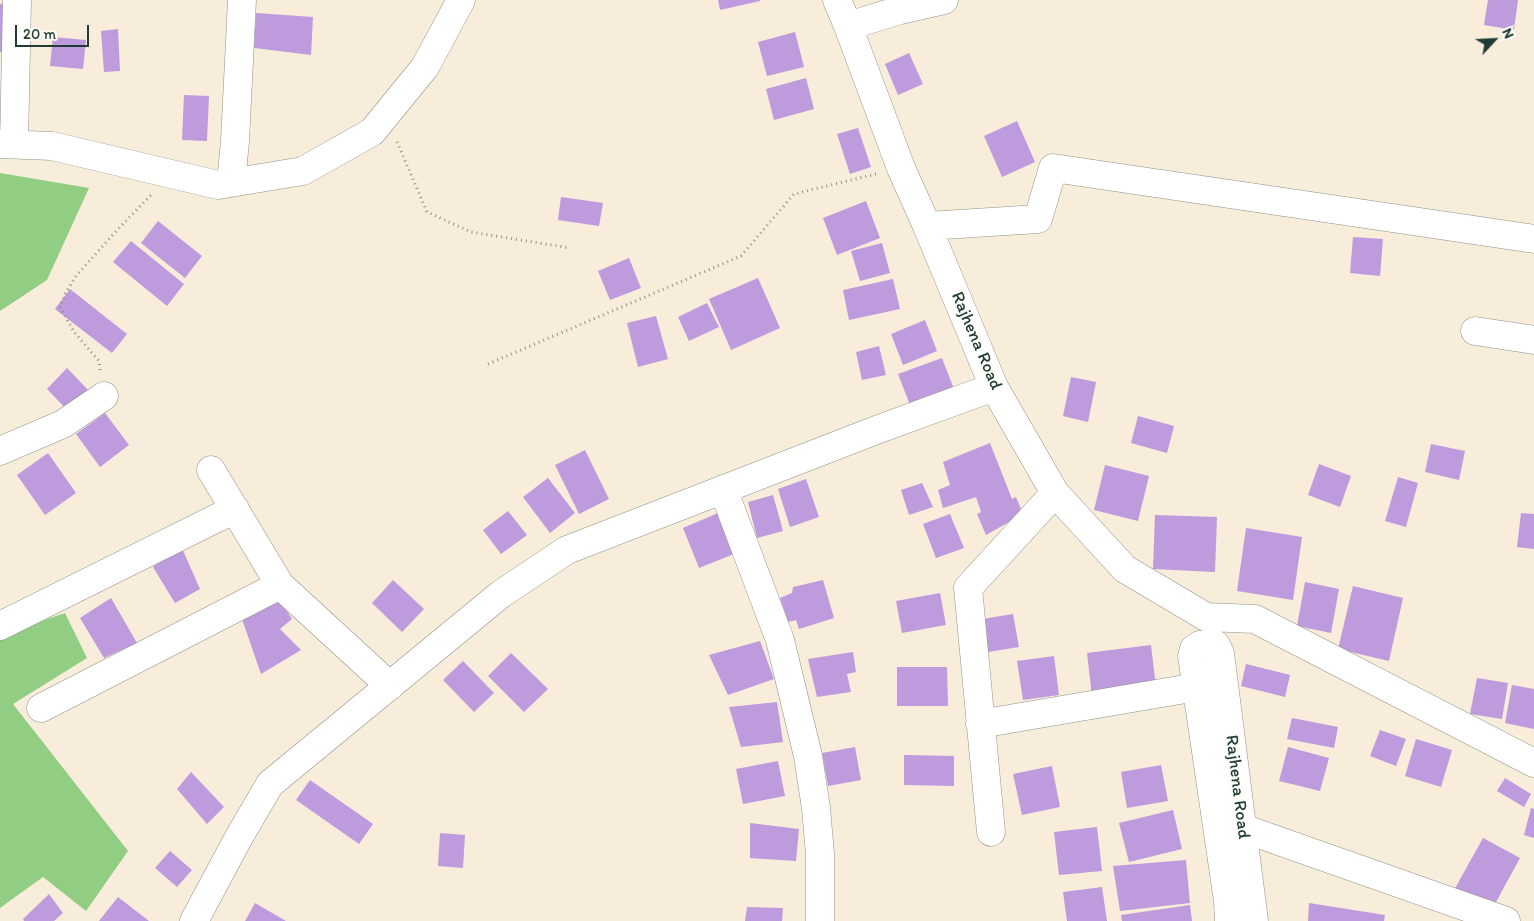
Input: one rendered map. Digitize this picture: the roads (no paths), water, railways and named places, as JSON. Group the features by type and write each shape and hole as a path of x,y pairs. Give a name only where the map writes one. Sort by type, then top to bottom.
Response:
{"street":[{"path":"17,0 7,144 52,146 218,185 303,171 372,132 426,67 461,0"},
{"path":"231,183 242,0"},
{"name":"Rajhena Road","path":"837,0 901,168 994,387 1054,493 1125,569 1206,616"},
{"path":"848,26 900,10 944,0"},
{"path":"927,226 1038,219 1053,168 1534,239"},
{"path":"1475,331 1534,340"},
{"path":"194,921 270,784 501,594 567,550 994,387"},
{"path":"0,451 63,424 104,396"},
{"path":"211,470 280,585 390,686"},
{"path":"723,489 780,640 808,756 816,808 820,854 820,921"},
{"path":"990,832 968,588 1054,493"},
{"path":"0,626 235,509"},
{"path":"40,708 280,585"},
{"path":"1206,651 1206,616 1255,619 1534,763"},
{"name":"Rajhena Road","path":"1206,651 1197,687 1241,911"},
{"name":"Rajhena Road","path":"1206,651 1242,828 1241,911"},
{"path":"980,724 1197,687"},
{"path":"1242,828 1506,921"}]}
